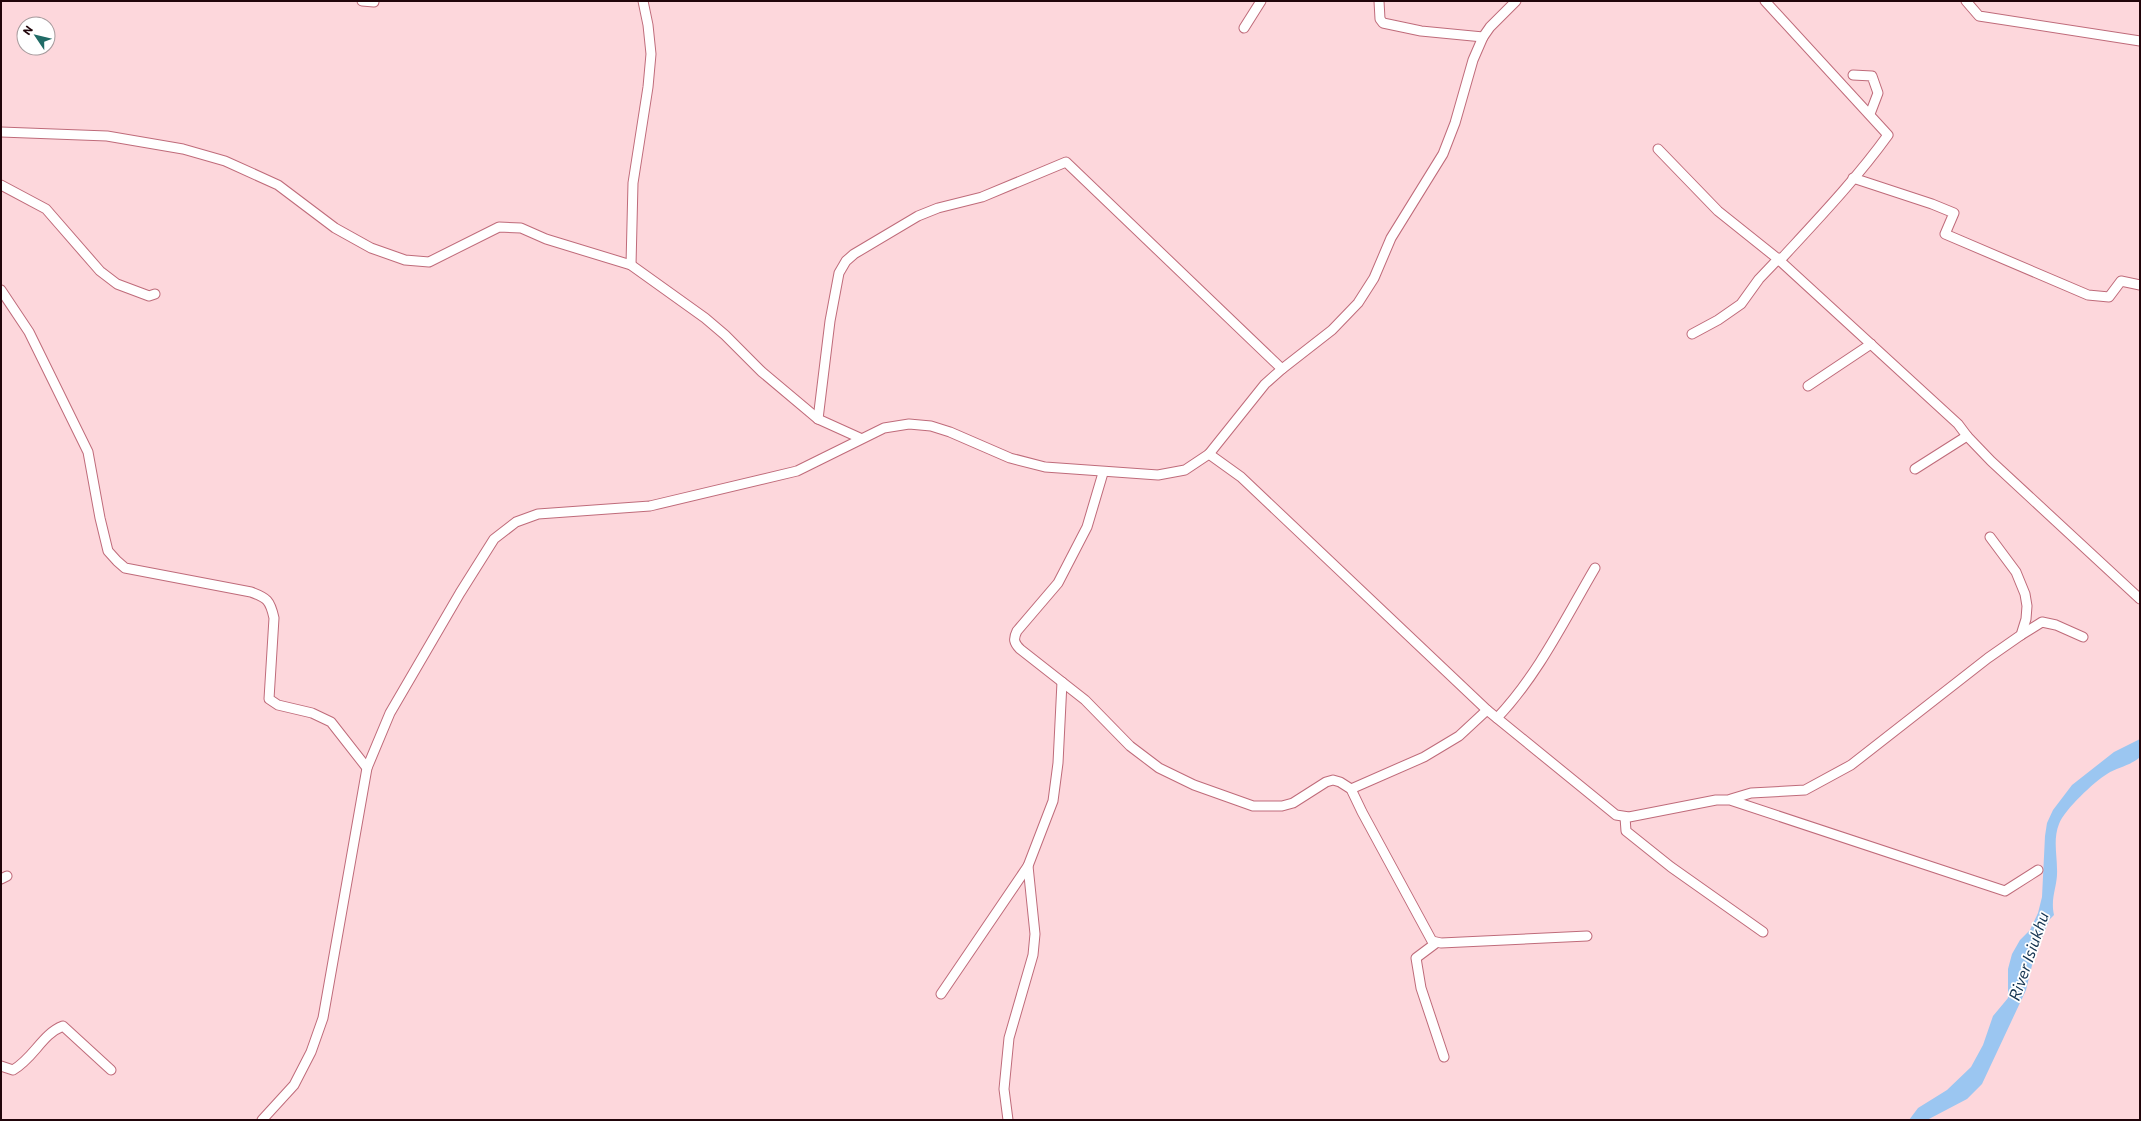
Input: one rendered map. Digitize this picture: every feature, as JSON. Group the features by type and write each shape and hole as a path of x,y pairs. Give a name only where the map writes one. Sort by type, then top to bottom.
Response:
{"street":[{"path":"362,1 374,2"},
{"path":"631,265 633,183 648,87 651,54 648,25 642,1"},
{"path":"1244,28 1261,1"},
{"path":"1378,1 1380,19 1383,23 1421,31 1483,37"},
{"path":"262,1120 294,1085 311,1052 323,1018 367,768 390,713 460,593 494,539 516,522 538,514 650,506 797,471 860,438 884,428 909,424 931,426 950,432 1010,458 1045,467 1103,473 1158,475 1185,470 1209,454 1265,384 1332,330 1358,303 1374,278 1390,238 1443,154 1455,123 1472,60 1483,37 1516,1"},
{"path":"1692,334 1718,320 1741,304 1759,279 1778,259 1783,257 1854,178 1888,135 1765,1"},
{"path":"1966,1 1979,16 2140,41"},
{"path":"1853,75 1872,76 1878,93 1870,114"},
{"path":"1,132 107,136 183,149 225,161 278,185 335,228 371,248 406,260 429,262 499,227 521,228 546,239 631,265 705,318 725,335 762,372 818,419 860,438"},
{"path":"1658,149 1718,211 1778,259 1871,344 1958,424 1967,436 1997,466 2140,598"},
{"path":"818,419 830,321 839,273 846,261 854,254 918,216 938,208 982,197 1066,162 1282,369"},
{"path":"1854,178 1932,204 1954,213 1945,234 2088,295 2109,297 2121,281 2140,285"},
{"path":"1,185 46,209 100,271 118,284 148,296 155,294"},
{"path":"1,290 29,332 88,452 100,518 108,551 125,568 251,592 266,598 272,608 274,618 269,699 278,704 312,713 331,722 367,768"},
{"path":"1808,386 1871,344"},
{"path":"1915,469 1967,436"},
{"path":"1209,454 1241,477 1487,710 1616,815 1625,817 1730,800 1751,793 1805,790 1850,765 1988,658 2042,622 2056,625 2083,638"},
{"path":"1103,473 1087,527 1058,583 1017,631 1014,638 1015,644 1085,700 1130,746 1158,768 1194,785 1253,806 1282,806 1293,803 1326,782 1333,780 1340,782 1351,789 1427,934 1436,942"},
{"path":"1990,537 2016,572 2025,594 2027,606 2026,620 2021,635"},
{"path":"1497,718 1516,698 1530,678 1595,568"},
{"path":"941,994 1028,866 1053,800 1058,763 1062,682"},
{"path":"1351,789 1424,757 1459,736 1487,710"},
{"path":"1730,800 2005,891 2038,870"},
{"path":"1625,817 1626,831 1671,867 1763,932"},
{"path":"1008,1120 1004,1089 1009,1038 1033,955 1035,934 1028,866"},
{"path":"1444,1057 1421,988 1416,958 1436,942 1587,936"},
{"path":"1,1066 13,1070 25,1064 54,1030 63,1026 111,1070"}],"water":[{"name":"River Isiukhu","path":"2140,739 2140,757 2107,774 2095,783 2080,796 2067,811 2059,824 2056,835 2057,875 2053,903 2054,915 2049,920 2034,957 2026,990 1982,1084 1967,1099 1927,1120 1909,1120 1918,1108 1947,1090 1971,1067 1983,1045 1993,1016 2008,998 2008,969 2012,954 2020,940 2030,930 2038,913 2042,897 2045,836 2047,823 2053,810 2072,785 2114,752"}]}
